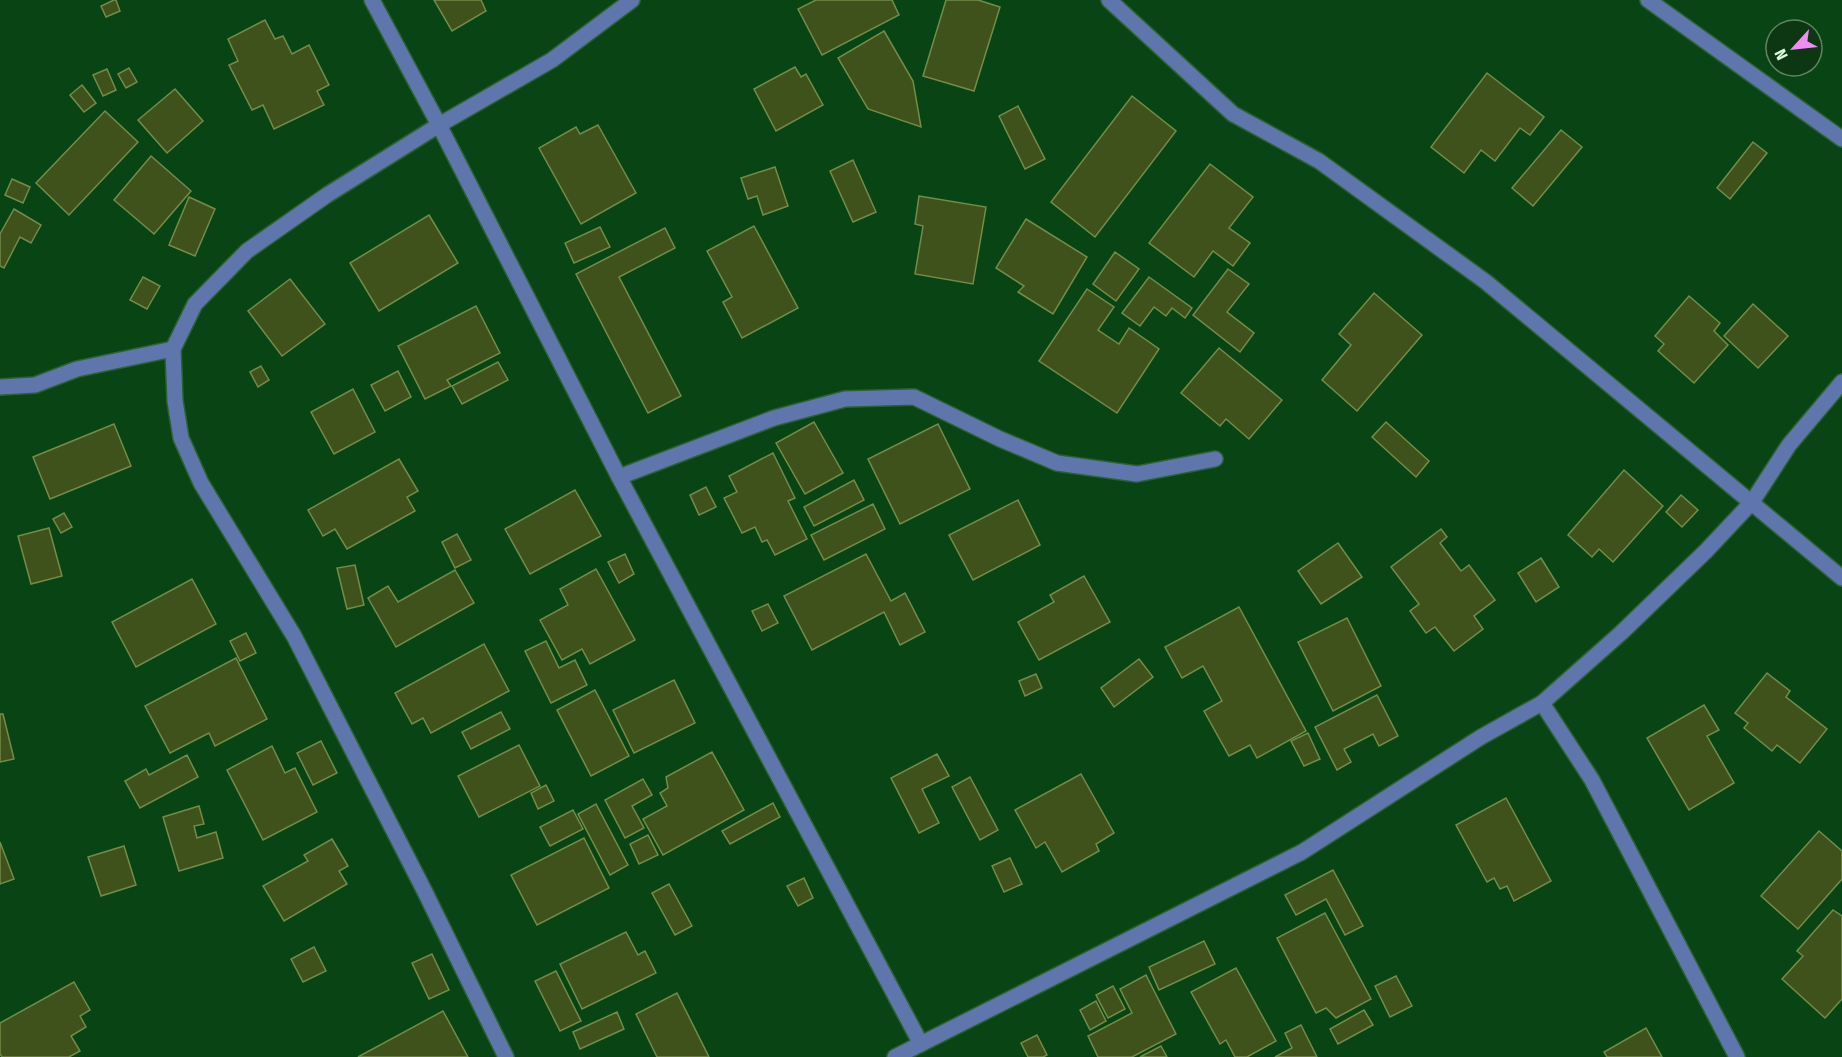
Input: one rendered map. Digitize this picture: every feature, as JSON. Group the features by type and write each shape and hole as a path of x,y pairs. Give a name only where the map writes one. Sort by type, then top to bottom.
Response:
{"street":[{"path":"372,0 439,125 619,477 921,1044"},
{"path":"506,1057 424,890 294,636 201,483 182,438 175,401 173,349 195,304 247,251 327,195 439,125 552,60 632,0"},
{"path":"1109,0 1233,114 1319,161 1486,282 1842,578"},
{"path":"1648,0 1842,139"},
{"path":"0,387 35,385 77,369 173,349"},
{"path":"895,1057 1302,852 1481,737 1542,703 1629,625 1706,551 1752,502 1790,445 1842,382"},
{"path":"619,477 774,418 845,399 902,397 914,397 1000,439 1057,463 1137,474 1215,459"},
{"path":"1542,703 1592,780 1737,1057"}],"building":[{"path":"114,0 120,11 106,17 101,6"},
{"path":"434,0 481,0 486,11 452,31"},
{"path":"816,0 892,0 899,15 822,55 798,9"},
{"path":"946,0 978,0 1000,7 974,91 923,76"},
{"path":"265,20 275,39 283,36 292,54 309,45 329,85 317,91 324,105 274,129 263,105 252,110 229,65 238,61 228,39"},
{"path":"884,31 913,81 921,127 868,109 838,58"},
{"path":"795,67 801,77 806,74 823,105 776,131 754,89"},
{"path":"129,68 137,82 126,88 118,74"},
{"path":"107,69 116,90 103,96 93,75"},
{"path":"1487,73 1544,117 1530,135 1520,128 1495,161 1481,150 1464,173 1431,147"},
{"path":"82,85 96,103 84,112 70,95"},
{"path":"175,89 203,121 167,153 138,120"},
{"path":"1132,96 1176,131 1095,237 1051,202"},
{"path":"1018,106 1045,159 1025,169 999,116"},
{"path":"105,111 138,142 69,215 36,183"},
{"path":"598,125 636,193 581,224 539,148 576,127 580,134"},
{"path":"1561,130 1582,147 1533,206 1512,188"},
{"path":"1753,142 1767,153 1730,199 1717,188"},
{"path":"151,156 191,191 154,234 114,200"},
{"path":"853,160 876,212 853,222 830,171"},
{"path":"1210,164 1253,197 1229,228 1250,243 1233,266 1213,251 1194,277 1149,243"},
{"path":"775,167 788,206 763,215 757,196 748,199 741,178"},
{"path":"12,179 30,187 23,203 5,195"},
{"path":"919,196 986,207 973,284 915,274 923,226 915,224"},
{"path":"189,197 215,209 195,256 169,245"},
{"path":"14,209 41,225 31,243 20,237 4,268 0,266 0,234"},
{"path":"429,215 458,263 379,311 350,263"},
{"path":"1026,219 1087,257 1053,314 1018,292 1024,286 996,268"},
{"path":"754,226 798,308 742,338 723,302 732,297 707,251"},
{"path":"600,227 610,247 574,263 565,243"},
{"path":"665,228 675,248 619,277 681,396 648,413 576,274"},
{"path":"1115,252 1139,269 1116,301 1093,284"},
{"path":"1228,269 1249,284 1227,312 1254,333 1240,352 1193,315"},
{"path":"143,277 160,286 147,309 130,300"},
{"path":"1149,277 1192,308 1185,318 1172,308 1166,316 1154,307 1140,326 1122,313"},
{"path":"290,279 325,324 282,356 248,311"},
{"path":"1087,289 1114,307 1098,330 1119,344 1129,328 1159,349 1117,413 1039,361"},
{"path":"1374,293 1422,335 1357,411 1322,380 1351,345 1339,334"},
{"path":"1689,296 1720,323 1714,331 1728,345 1694,383 1658,351 1664,344 1655,336"},
{"path":"1753,304 1788,336 1758,368 1724,336"},
{"path":"476,306 500,353 447,380 451,386 425,399 398,346"},
{"path":"1219,348 1282,400 1249,439 1226,419 1220,426 1181,393"},
{"path":"498,362 508,380 462,404 452,386"},
{"path":"261,366 269,380 258,387 250,372"},
{"path":"398,371 411,397 385,411 371,385"},
{"path":"353,389 375,432 334,454 311,412"},
{"path":"814,422 843,473 805,494 776,443"},
{"path":"1386,422 1429,461 1416,477 1372,437"},
{"path":"114,424 131,466 50,499 33,457"},
{"path":"938,424 970,489 900,524 868,459"},
{"path":"773,453 795,498 788,501 807,539 775,555 767,540 762,542 755,527 742,533 724,498 737,492 729,476"},
{"path":"399,459 418,491 407,497 415,511 347,549 335,529 323,536 308,510"},
{"path":"1624,470 1663,506 1613,562 1599,549 1592,557 1568,535"},
{"path":"854,480 864,500 814,526 804,507"},
{"path":"706,487 716,507 699,515 690,495"},
{"path":"575,490 601,536 530,574 505,529"},
{"path":"1681,495 1698,510 1682,527 1666,512"},
{"path":"1018,500 1040,545 973,580 949,535"},
{"path":"873,504 885,529 824,560 811,535"},
{"path":"64,513 72,527 61,533 53,519"},
{"path":"49,528 62,576 31,584 18,536"},
{"path":"1441,529 1447,537 1440,543 1461,571 1469,565 1495,600 1474,616 1483,629 1454,651 1435,627 1426,633 1410,611 1419,604 1391,567"},
{"path":"457,534 471,560 455,568 442,542"},
{"path":"1338,543 1362,577 1321,604 1298,571"},
{"path":"625,554 634,574 619,583 608,562"},
{"path":"866,554 891,601 905,593 925,632 900,645 884,612 812,650 784,596"},
{"path":"1541,558 1559,587 1536,602 1518,573"},
{"path":"355,565 364,605 347,609 337,568"},
{"path":"596,569 635,640 590,664 582,649 562,660 540,620 568,605 560,589"},
{"path":"455,570 474,603 396,647 368,598 388,586 398,602"},
{"path":"1084,576 1110,622 1039,660 1018,622 1054,602 1050,595"},
{"path":"192,579 216,624 136,667 112,622"},
{"path":"768,604 778,623 762,631 752,611"},
{"path":"1239,607 1306,731 1257,758 1250,745 1229,756 1204,711 1222,701 1203,666 1182,678 1165,647"},
{"path":"1347,618 1381,686 1333,711 1298,642"},
{"path":"246,633 256,653 240,661 230,641"},
{"path":"546,641 559,668 575,660 587,685 551,703 525,651"},
{"path":"484,644 509,691 431,733 423,718 412,724 395,693"},
{"path":"236,658 267,719 215,746 209,733 170,753 145,706"},
{"path":"1139,659 1153,677 1114,707 1101,688"},
{"path":"1767,673 1790,691 1786,697 1827,729 1800,763 1777,745 1772,751 1744,728 1748,723 1735,713"},
{"path":"1036,674 1042,688 1025,696 1019,681"},
{"path":"674,680 695,723 634,753 613,710"},
{"path":"595,690 629,756 591,776 557,710"},
{"path":"1377,695 1398,736 1379,746 1373,734 1344,749 1351,762 1337,770 1315,727"},
{"path":"1704,705 1719,730 1707,736 1734,783 1689,810 1647,738"},
{"path":"501,712 510,729 471,749 462,732"},
{"path":"0,714 3,714 14,759 0,762"},
{"path":"1308,733 1320,759 1304,766 1291,741"},
{"path":"321,741 337,773 313,785 297,753"},
{"path":"519,745 540,786 479,817 458,776"},
{"path":"272,746 285,773 295,768 317,812 263,840 227,770"},
{"path":"712,752 744,810 663,855 643,819 667,806 660,793 668,788 666,777"},
{"path":"937,754 949,776 922,789 939,823 919,833 891,778"},
{"path":"187,755 198,777 140,808 125,781 146,769 149,775"},
{"path":"1081,774 1114,833 1096,844 1099,851 1062,872 1045,842 1036,848 1015,810"},
{"path":"970,777 998,830 980,840 952,787"},
{"path":"643,779 652,795 632,806 644,828 625,838 605,800"},
{"path":"546,785 554,801 538,809 531,793"},
{"path":"1506,798 1551,881 1514,901 1507,886 1500,889 1494,878 1487,882 1456,825"},
{"path":"773,803 780,817 730,844 722,831"},
{"path":"596,804 628,865 610,875 578,814"},
{"path":"199,806 204,824 194,826 197,838 216,832 223,858 179,871 163,817"},
{"path":"573,810 583,829 550,846 540,827"},
{"path":"1819,831 1842,851 1842,879 1798,929 1761,896"},
{"path":"648,835 658,855 639,864 630,844"},
{"path":"584,838 609,888 537,925 511,875"},
{"path":"332,839 348,866 339,871 347,884 284,921 263,886 308,861 304,855"},
{"path":"0,842 14,879 0,884"},
{"path":"124,846 136,885 101,896 88,857"},
{"path":"1010,858 1022,884 1004,892 992,866"},
{"path":"1333,870 1363,926 1345,935 1326,899 1296,915 1285,895"},
{"path":"804,878 813,898 798,906 787,886"},
{"path":"669,884 692,926 675,935 652,893"},
{"path":"1833,910 1842,916 1842,999 1825,1018 1782,979 1803,956 1797,951"},
{"path":"1325,913 1371,999 1336,1018 1326,1008 1316,1013 1277,938"},
{"path":"626,932 638,955 645,951 656,973 582,1009 560,964"},
{"path":"1204,941 1215,964 1159,990 1149,967"},
{"path":"314,947 326,971 303,982 291,959"},
{"path":"432,954 449,990 429,999 412,963"},
{"path":"1236,968 1276,1041 1247,1057 1235,1057 1226,1040 1220,1044 1191,992"},
{"path":"556,971 581,1021 560,1031 535,981"},
{"path":"1146,975 1176,1034 1132,1057 1098,1057 1088,1036 1132,1013 1120,989"},
{"path":"1396,976 1412,1006 1390,1017 1375,986"},
{"path":"74,982 90,1010 80,1016 86,1027 71,1036 80,1051 69,1057 2,1057 0,1054 0,1023"},
{"path":"1113,986 1125,1009 1108,1018 1096,995"},
{"path":"677,993 709,1057 657,1057 636,1014"},
{"path":"1096,1001 1106,1021 1090,1030 1080,1010"},
{"path":"1364,1010 1373,1025 1338,1044 1330,1029"},
{"path":"443,1011 468,1057 358,1057"},
{"path":"617,1012 624,1029 580,1049 573,1032"},
{"path":"1301,1025 1317,1057 1275,1057 1292,1048 1285,1033"},
{"path":"1646,1028 1662,1057 1607,1057 1604,1052"},
{"path":"1037,1035 1047,1055 1028,1057 1021,1043"},
{"path":"1161,1046 1167,1057 1140,1057"}]}
